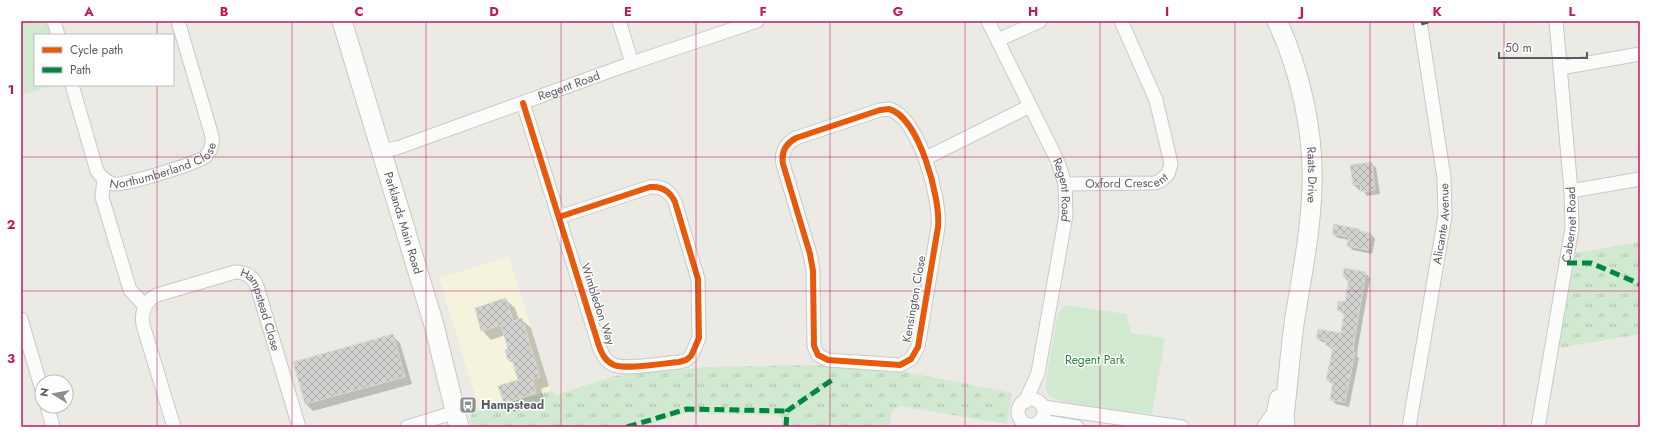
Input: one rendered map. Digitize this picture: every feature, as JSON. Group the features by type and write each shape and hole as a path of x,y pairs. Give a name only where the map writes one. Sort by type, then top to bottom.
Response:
{"street":[{"path":"54,21 58,34"},
{"name":"Northumberland Close","path":"72,86 97,171 104,179 113,184 123,184 198,161 206,156 212,148 212,136 178,21"},
{"name":"Parklands Main Road","path":"342,21 434,325 457,419"},
{"path":"619,21 632,63"},
{"name":"Regent Road","path":"381,151 398,148 632,63 757,21"},
{"name":"Regent Road","path":"988,21 1058,162 1065,184 1066,215 1038,373 1025,402"},
{"path":"998,40 1040,21"},
{"name":"Oxford Crescent","path":"1065,184 1155,183 1165,178 1170,169 1170,158 1156,100 1121,21"},
{"name":"Raats Drive","path":"1278,21 1292,56 1308,124 1312,185 1308,227 1293,332 1284,415 1285,427"},
{"name":"Alicante Avenue","path":"1409,427 1445,216 1444,178 1420,21"},
{"name":"Cabernet Road","path":"1538,427 1572,228 1571,191 1556,21"},
{"path":"1560,68 1640,54"},
{"name":"Wimbledon Way","path":"523,103 559,218 604,357 616,366 626,366 679,362 686,360 691,356 699,338 698,279 675,202 669,193 660,188 650,187 559,218"},
{"path":"926,158 1030,106"},
{"name":"Kensington Close","path":"890,109 898,112 904,118 926,158 938,205 939,221 916,351 911,359 900,365 834,361 823,358 815,351 814,346 813,271 810,254 783,164 783,153 785,147 796,138 880,110 890,109"},
{"name":"Northumberland Close","path":"104,179 102,197 130,290 145,306"},
{"path":"1571,191 1640,179"},
{"name":"Hampstead Close","path":"145,306 152,297 157,295 235,272 248,274 255,281 257,286 299,427"},
{"path":"145,306 142,312 143,324 174,427"},
{"path":"21,319 23,336 36,374"},
{"name":"Raats Drive","path":"1267,427 1276,415 1293,332"},
{"name":"Regent Road","path":"1038,373 1041,405"},
{"path":"1077,427 1037,424 1028,425 1021,423 1018,412 1019,408 1025,402 1033,400 1041,405 1155,425 1182,427"},
{"path":"1037,424 1043,417 1041,405"},
{"path":"49,414 53,427"},
{"path":"408,427 457,419"}],"shaded area":[{"path":"509,257 551,391 480,411 439,278"}],"green space":[{"path":"21,21 47,21 51,34 34,34 34,86 51,86 21,95"},
{"path":"1640,242 1640,334 1559,348 1575,253"},
{"name":"Regent Park","path":"1066,305 1126,314 1131,333 1165,338 1152,414 1057,400 1048,394 1046,380 1058,313"},
{"path":"828,365 891,369 1012,393 1007,424 900,406 892,411 889,427 781,427 782,419 776,415 686,413 641,427 470,427 471,413 551,391 556,395 615,376 707,367"}],"building":[{"path":"1372,162 1375,190 1361,192 1360,184 1353,185 1350,165"},
{"path":"1334,224 1371,233 1368,250 1347,246 1349,237 1332,234"},
{"path":"1344,268 1366,272 1354,342 1353,352 1355,352 1345,402 1330,400 1333,381 1326,380 1333,347 1325,345 1326,340 1316,338 1318,329 1341,333 1344,312 1337,310 1338,301 1345,302 1349,278 1343,277"},
{"path":"506,298 513,321 522,318 540,377 532,379 536,393 504,403 498,386 518,380 512,359 508,360 505,350 508,349 501,325 481,331 475,308"},
{"path":"393,334 405,377 305,404 293,362"}],"marked path":[{"path":"1421,23 1428,21"},
{"path":"1567,263 1591,263 1640,284"},
{"path":"786,427 787,411 832,380"},
{"path":"627,427 687,409 787,411"}],"cycle path":[{"path":"523,103 599,346 604,357 614,365 627,367 679,362 686,360 691,356 699,338 698,279 675,202 671,195 662,188 650,187 559,217"},
{"path":"889,109 900,115 910,127 918,142 932,179 938,214 938,227 918,347 911,359 900,365 828,360 818,355 814,346 813,271 810,254 783,164 783,153 789,143 796,138 880,110 889,109"}],"place":[{"name":"Hampstead","path":"468,405"}]}
